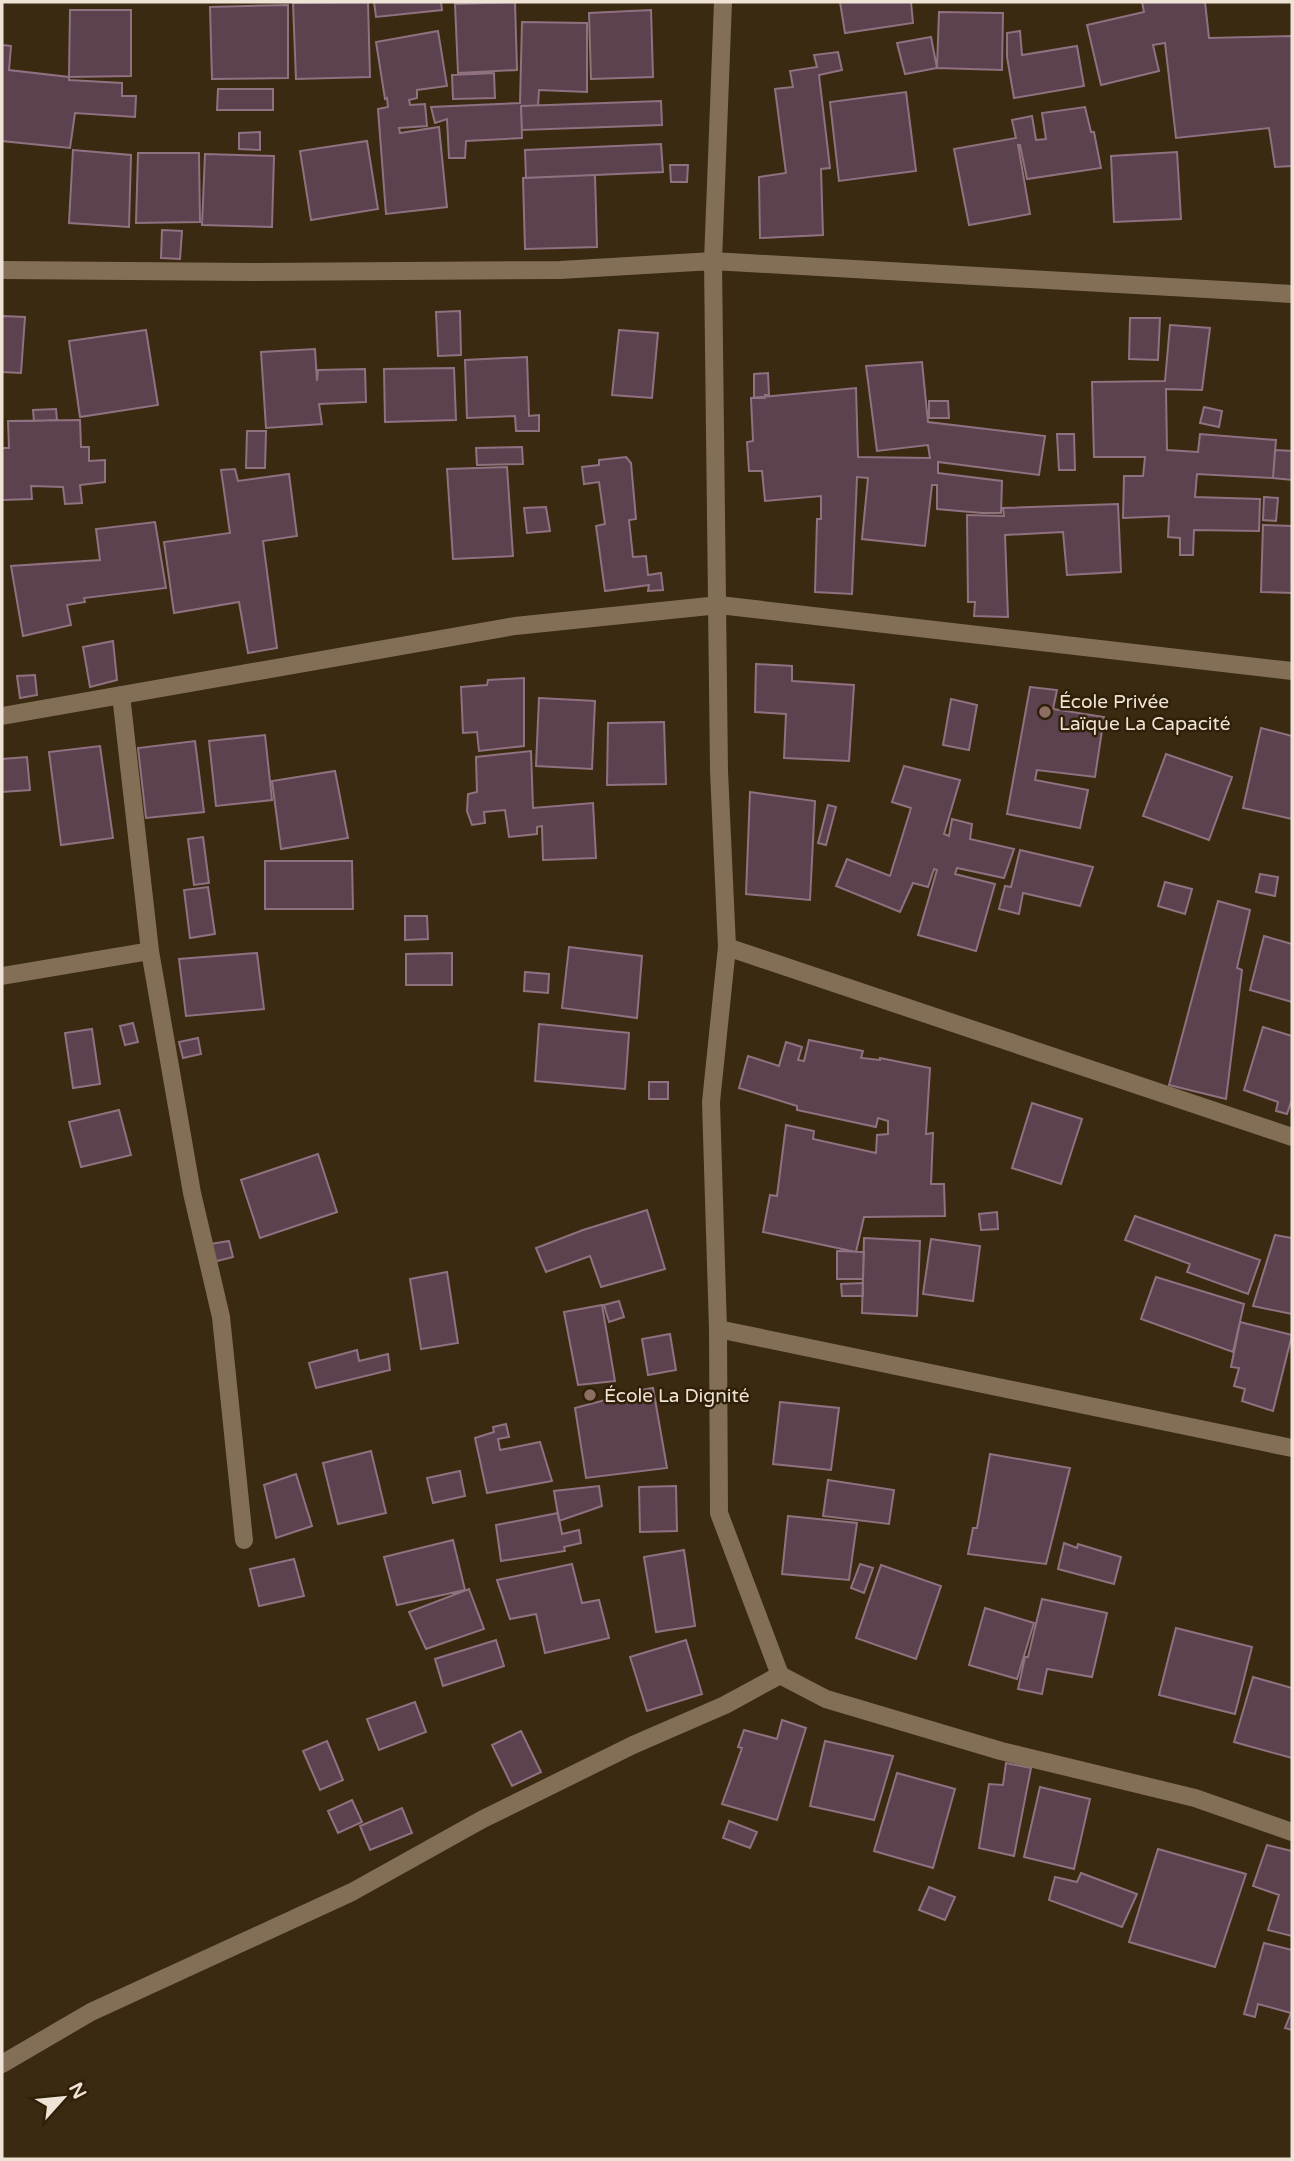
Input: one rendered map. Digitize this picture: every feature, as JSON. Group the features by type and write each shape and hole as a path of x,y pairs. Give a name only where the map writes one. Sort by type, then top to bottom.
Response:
{"street":[{"path":"723,2 713,261 719,771 727,947 711,1102 718,1329 719,1513 780,1675 826,1699 1001,1751 1195,1798 1292,1832"},
{"path":"2,270 560,270 713,261 1292,294"},
{"path":"2,716 516,626 719,605 1292,671"},
{"path":"121,695 150,951 192,1192 221,1317 243,1540"},
{"path":"727,947 1292,1137"},
{"path":"2,976 150,951"},
{"path":"718,1329 1292,1448"},
{"path":"2,2064 91,2012 352,1892 483,1819 633,1745 725,1705 780,1675"}],"building":[{"path":"368,2 370,77 296,79 293,3"},
{"path":"374,2 441,2 442,10 376,17"},
{"path":"515,2 517,70 458,73 455,4"},
{"path":"840,2 911,2 913,23 845,33"},
{"path":"1142,2 1205,2 1209,38 1292,36 1292,166 1275,167 1269,128 1176,138 1165,43 1153,45 1159,71 1101,85 1087,25 1144,12"},
{"path":"288,5 288,78 212,79 210,7"},
{"path":"70,10 131,10 131,76 69,77"},
{"path":"651,10 653,77 591,79 589,13"},
{"path":"939,12 1003,13 1002,70 937,68"},
{"path":"522,22 587,23 587,92 539,90 538,106 521,106 522,138 466,141 465,158 449,158 447,119 435,123 431,107 520,103"},
{"path":"438,31 447,86 417,90 417,98 409,100 410,105 425,104 427,126 399,128 400,133 439,127 447,207 386,214 378,109 388,107 376,42"},
{"path":"1020,31 1022,55 1077,46 1084,86 1014,98 1007,57 1007,33"},
{"path":"931,37 937,68 905,74 897,43"},
{"path":"2,45 11,46 9,70 69,77 69,80 122,83 122,96 136,96 135,117 75,113 70,148 2,141"},
{"path":"838,52 842,70 819,75 830,168 821,169 823,235 760,238 759,177 786,173 775,89 793,87 790,71 817,67 814,55"},
{"path":"494,73 495,98 453,99 452,75"},
{"path":"218,89 273,89 273,110 217,110"},
{"path":"906,92 916,171 839,181 830,102"},
{"path":"661,101 662,125 522,130 521,106"},
{"path":"1085,107 1091,132 1094,132 1101,168 1027,179 1018,145 1030,214 969,225 954,149 1016,138 1012,120 1032,116 1036,140 1046,139 1042,113"},
{"path":"260,132 260,150 239,149 239,133"},
{"path":"367,141 378,209 311,220 300,151"},
{"path":"661,144 663,172 526,178 525,150"},
{"path":"73,150 131,155 129,227 69,223"},
{"path":"1177,152 1181,219 1114,222 1111,156"},
{"path":"138,153 199,153 200,222 136,223"},
{"path":"205,154 274,156 272,227 202,225"},
{"path":"670,165 688,165 687,182 671,182"},
{"path":"595,175 597,247 525,249 523,178"},
{"path":"162,230 182,231 180,259 161,258"},
{"path":"460,311 461,355 438,356 436,312"},
{"path":"2,316 25,317 21,373 2,372"},
{"path":"1130,318 1160,318 1158,360 1129,359"},
{"path":"1170,325 1210,328 1202,390 1166,389 1167,450 1198,452 1200,434 1276,440 1273,478 1197,474 1195,497 1260,499 1259,531 1194,530 1193,555 1180,555 1180,538 1168,537 1169,516 1123,518 1124,476 1143,476 1145,457 1094,457 1092,382 1165,381"},
{"path":"146,330 158,405 80,417 69,341"},
{"path":"619,330 658,333 652,398 612,395"},
{"path":"315,349 317,381 318,370 365,369 366,402 319,404 322,424 266,428 261,352"},
{"path":"527,357 529,416 539,415 539,431 516,431 515,416 467,418 465,360"},
{"path":"922,362 928,422 1045,436 1039,475 938,462 938,473 1002,481 1001,513 937,509 937,485 932,485 925,546 862,539 868,478 857,477 852,594 815,592 817,519 821,519 821,496 765,501 762,471 749,471 747,442 753,441 751,398 856,388 858,457 930,458 928,445 877,451 866,366"},
{"path":"454,368 456,420 385,422 384,369"},
{"path":"768,373 769,395 765,395 765,398 754,398 754,374"},
{"path":"929,401 948,401 949,418 929,418"},
{"path":"1204,407 1222,411 1219,427 1200,423"},
{"path":"56,409 57,420 34,421 33,410"},
{"path":"80,420 81,447 89,447 89,461 105,460 105,482 80,485 82,503 65,504 63,487 31,486 32,499 2,500 2,448 9,448 8,421"},
{"path":"247,431 266,431 265,468 246,468"},
{"path":"1057,434 1074,434 1075,470 1059,470"},
{"path":"522,447 523,464 477,465 476,448"},
{"path":"1275,450 1292,451 1292,480 1273,478"},
{"path":"626,457 631,463 636,519 629,520 633,557 646,556 648,575 661,573 663,590 648,591 649,585 605,591 596,526 605,524 599,482 584,484 582,467 599,465 599,460"},
{"path":"507,467 513,556 453,559 447,469"},
{"path":"235,469 238,481 289,474 297,536 263,541 277,648 248,653 239,602 174,613 164,542 230,533 221,470"},
{"path":"1264,497 1278,498 1276,521 1263,520"},
{"path":"1118,504 1121,572 1067,575 1063,532 1005,535 1008,617 974,616 975,602 968,602 967,515 1004,516 1003,508"},
{"path":"546,507 550,531 527,533 524,508"},
{"path":"155,522 166,588 84,598 85,602 67,605 71,625 23,636 11,566 100,560 96,529"},
{"path":"1263,525 1292,526 1292,593 1261,592"},
{"path":"113,641 117,680 90,687 83,647"},
{"path":"756,664 792,666 792,681 854,685 849,761 784,758 786,714 755,712"},
{"path":"35,675 37,695 20,698 17,676"},
{"path":"524,678 524,746 479,751 477,732 463,733 461,687 487,685 488,680"},
{"path":"1030,687 1057,690 1053,709 1104,717 1095,777 1037,770 1035,780 1088,790 1080,828 1007,814"},
{"path":"539,698 595,701 592,769 536,766"},
{"path":"951,699 977,705 969,750 943,745"},
{"path":"664,722 666,784 607,785 608,723"},
{"path":"1261,728 1292,736 1292,819 1243,808"},
{"path":"265,735 272,800 216,806 209,741"},
{"path":"195,741 204,812 146,818 138,748"},
{"path":"100,746 113,838 61,845 49,752"},
{"path":"531,751 533,808 593,803 596,858 543,860 542,826 537,827 537,834 509,837 505,810 484,812 485,823 472,825 467,811 468,794 477,792 476,757"},
{"path":"1166,754 1232,777 1209,840 1143,816"},
{"path":"27,757 30,790 2,792 2,759"},
{"path":"904,766 960,780 944,834 949,836 952,819 972,824 970,839 1014,849 1004,878 957,868 955,874 995,884 976,951 918,935 937,870 934,869 928,887 913,883 900,912 836,886 847,859 890,876 911,808 892,802"},
{"path":"335,771 348,838 281,849 272,781"},
{"path":"750,792 815,801 810,900 746,894"},
{"path":"828,805 836,807 826,845 818,843"},
{"path":"203,837 209,883 194,885 188,839"},
{"path":"1020,850 1093,867 1080,906 1023,893 1019,914 999,909 1005,886 1011,887"},
{"path":"265,861 352,861 353,909 265,909"},
{"path":"1260,874 1278,877 1275,896 1256,892"},
{"path":"1165,882 1192,889 1185,914 1158,906"},
{"path":"208,887 215,934 190,938 184,890"},
{"path":"1218,901 1250,910 1237,968 1242,970 1226,1099 1169,1085"},
{"path":"405,916 427,916 428,939 405,940"},
{"path":"1264,936 1292,944 1292,1002 1250,990"},
{"path":"569,947 642,956 637,1018 562,1008"},
{"path":"257,953 264,1009 186,1016 179,959"},
{"path":"452,953 452,985 406,985 406,954"},
{"path":"525,972 549,974 548,993 524,991"},
{"path":"133,1023 138,1042 125,1045 120,1026"},
{"path":"539,1024 629,1033 625,1089 535,1081"},
{"path":"1263,1027 1292,1036 1292,1099 1287,1114 1276,1111 1278,1102 1244,1090"},
{"path":"92,1029 100,1084 73,1088 65,1033"},
{"path":"198,1038 201,1054 183,1058 179,1042"},
{"path":"809,1040 863,1051 861,1058 880,1058 930,1068 926,1134 933,1133 931,1184 944,1184 945,1216 864,1217 856,1252 763,1232 770,1195 777,1196 786,1125 814,1131 813,1139 876,1153 877,1135 888,1134 888,1121 878,1118 876,1127 797,1110 797,1106 739,1088 748,1056 779,1066 786,1042 802,1047 798,1060 804,1061"},
{"path":"649,1082 668,1082 668,1099 649,1099"},
{"path":"1032,1103 1082,1119 1061,1184 1012,1168"},
{"path":"119,1110 131,1155 81,1167 69,1122"},
{"path":"318,1154 337,1212 260,1238 241,1180"},
{"path":"647,1210 665,1269 601,1287 590,1256 546,1272 536,1248"},
{"path":"997,1212 998,1229 981,1230 979,1214"},
{"path":"1135,1216 1260,1260 1248,1294 1187,1272 1190,1264 1125,1240"},
{"path":"1275,1235 1292,1238 1292,1314 1253,1306"},
{"path":"864,1238 920,1241 917,1316 862,1313"},
{"path":"931,1239 980,1246 973,1301 923,1294"},
{"path":"229,1241 233,1257 213,1262 210,1244"},
{"path":"837,1251 864,1252 863,1279 837,1279"},
{"path":"447,1272 458,1343 421,1349 410,1279"},
{"path":"1156,1277 1244,1304 1233,1352 1141,1319"},
{"path":"863,1283 863,1296 842,1296 841,1284"},
{"path":"619,1301 624,1317 609,1322 604,1305"},
{"path":"602,1305 615,1381 578,1385 564,1312"},
{"path":"1240,1322 1292,1335 1273,1411 1242,1401 1245,1389 1234,1386 1239,1368 1231,1367"},
{"path":"670,1334 676,1370 648,1375 642,1339"},
{"path":"357,1350 359,1361 388,1354 390,1370 316,1388 309,1363"},
{"path":"653,1388 667,1468 586,1478 575,1408 613,1398 613,1395"},
{"path":"780,1402 839,1408 831,1470 773,1464"},
{"path":"506,1424 509,1437 498,1439 500,1450 540,1442 552,1481 487,1493 475,1438 494,1432 493,1427"},
{"path":"371,1451 386,1513 338,1524 323,1463"},
{"path":"990,1454 1070,1468 1046,1564 968,1554 973,1528 977,1528"},
{"path":"460,1471 465,1496 433,1503 427,1478"},
{"path":"296,1474 312,1526 276,1538 264,1485"},
{"path":"828,1480 894,1490 889,1524 823,1516"},
{"path":"599,1486 602,1506 559,1521 554,1491"},
{"path":"676,1486 677,1531 640,1532 639,1487"},
{"path":"558,1513 562,1534 579,1530 581,1543 564,1547 565,1551 501,1561 496,1525"},
{"path":"788,1516 857,1523 849,1580 782,1574"},
{"path":"453,1540 465,1590 397,1605 384,1557"},
{"path":"1064,1543 1077,1548 1078,1544 1121,1557 1114,1584 1058,1569"},
{"path":"684,1550 695,1626 656,1632 644,1557"},
{"path":"294,1559 304,1596 259,1606 250,1569"},
{"path":"572,1564 582,1603 599,1600 609,1638 545,1653 536,1614 510,1619 497,1580"},
{"path":"860,1564 873,1568 864,1593 851,1588"},
{"path":"881,1565 941,1586 916,1659 856,1638"},
{"path":"469,1589 484,1629 426,1649 409,1612"},
{"path":"1042,1599 1107,1613 1092,1677 1047,1669 1042,1694 1018,1689"},
{"path":"985,1608 1034,1623 1017,1679 969,1665"},
{"path":"1176,1628 1252,1647 1235,1714 1159,1695"},
{"path":"496,1640 504,1666 443,1686 435,1659"},
{"path":"686,1640 702,1694 647,1711 630,1657"},
{"path":"1253,1677 1292,1688 1292,1758 1234,1742"},
{"path":"415,1702 426,1732 379,1750 367,1719"},
{"path":"782,1720 806,1728 777,1820 722,1804 742,1748 738,1747 744,1730 777,1739"},
{"path":"521,1731 541,1772 512,1786 492,1745"},
{"path":"327,1741 343,1780 320,1790 303,1751"},
{"path":"825,1741 893,1756 874,1820 810,1806"},
{"path":"1006,1763 1031,1768 1014,1856 979,1848 989,1784 1003,1785"},
{"path":"897,1773 955,1789 933,1868 874,1851"},
{"path":"1040,1787 1090,1799 1074,1869 1024,1857"},
{"path":"352,1800 362,1822 338,1833 328,1811"},
{"path":"402,1808 412,1833 370,1850 360,1826"},
{"path":"729,1821 757,1832 750,1848 723,1838"},
{"path":"1267,1845 1292,1851 1292,1936 1268,1930 1279,1895 1253,1886"},
{"path":"1158,1849 1246,1874 1215,1967 1129,1942"},
{"path":"1081,1873 1137,1894 1122,1927 1049,1900 1055,1877 1077,1882"},
{"path":"929,1887 955,1897 945,1920 919,1910"},
{"path":"1264,1943 1292,1950 1292,2030 1285,2028 1291,2013 1258,2004 1255,2017 1244,2014"}],"place":[{"name":"École Privée Laïque La Capacité","path":"1045,712"},
{"name":"École La Dignité","path":"590,1395"}]}
